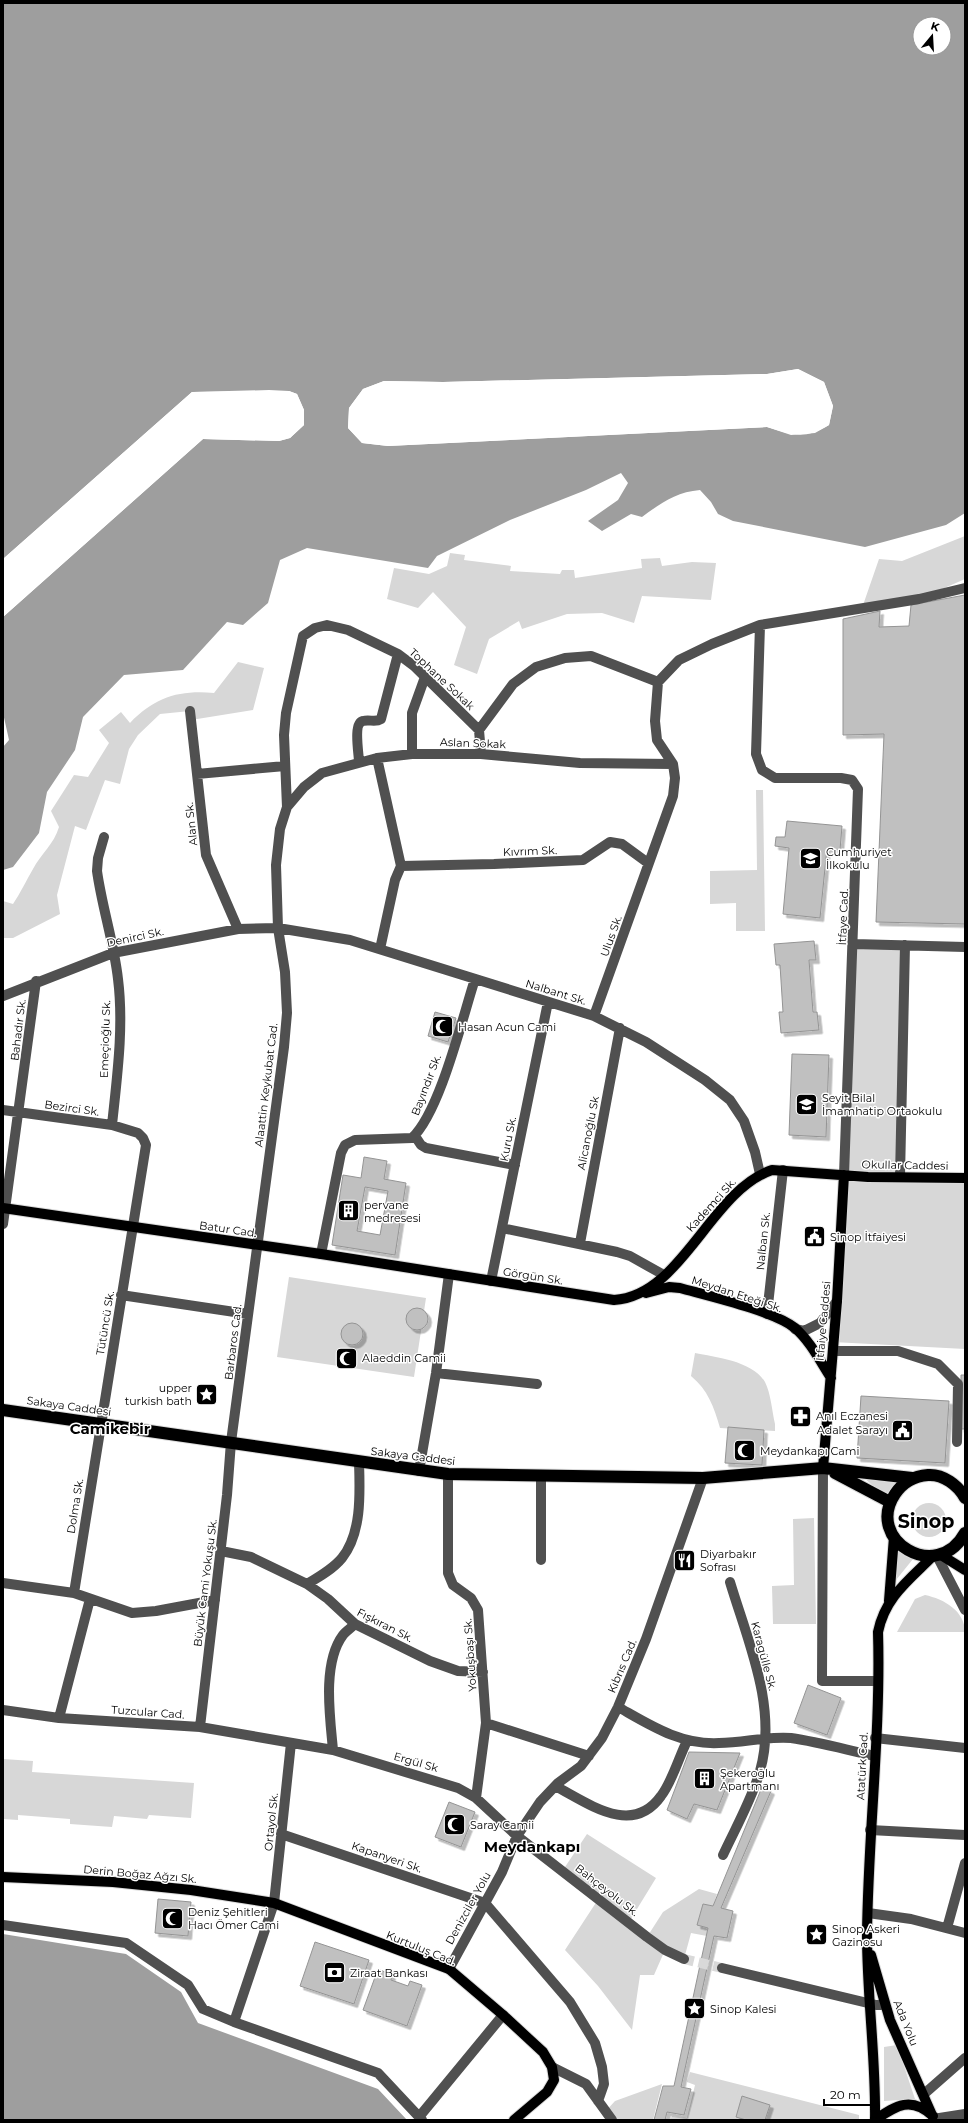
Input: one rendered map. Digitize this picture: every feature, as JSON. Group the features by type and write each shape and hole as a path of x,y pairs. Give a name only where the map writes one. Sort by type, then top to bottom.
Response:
{"highway":[{"name":"Sakaya Caddesi","path":"3,1410 448,1474 703,1478 823,1468 912,1478 929,1475 948,1480 955,1485 965,1498"},
{"path":"823,1468 864,1487 890,1502"},
{"path":"912,1478 900,1486 890,1502 887,1517 891,1532 902,1547 912,1553 937,1556 949,1552 960,1542 965,1533"}],"main road":[{"name":"Kademci Sk.","path":"614,1300 634,1297 664,1275 740,1189 760,1174 772,1170 783,1170 844,1175"},
{"name":"Okullar Caddesi","path":"844,1175 965,1178"},
{"name":"İtfaiye Caddesi","path":"823,1468 837,1301 844,1175"},
{"name":"Batur Cad.","path":"4,1208 449,1274"},
{"name":"Görgün Sk.","path":"449,1274 614,1300"},
{"name":"Meydan Eteği Sk.","path":"634,1297 655,1289 669,1287 680,1288 767,1314 795,1329 810,1345 831,1378"},
{"path":"889,1601 894,1537"},
{"path":"889,1601 937,1556 965,1570"},
{"name":"Atatürk Cad.","path":"867,1936 870,1830 875,1756 878,1632 881,1617 889,1601"},
{"name":"Derin Boğaz Ağzı Sk.","path":"3,1877 113,1882 191,1890 274,1904"},
{"name":"Kurtuluş Cad.","path":"274,1904 448,1970 503,2015 543,2052 552,2067"},
{"path":"867,1936 868,2003 876,2075 875,2120"},
{"name":"Ada Yolu","path":"867,1936 890,2020 924,2094 933,2118"},
{"path":"514,2120 546,2092 554,2080 552,2067"},
{"path":"875,2120 900,2104 917,2105 933,2118"}],"street":[{"path":"673,764 657,740 655,721 658,682 679,660 712,644 760,625 920,599 965,588"},
{"name":"Tophane Sokak","path":"287,807 285,766 286,713 290,689 303,636 315,628 327,625 348,630 398,654 425,677 479,730"},
{"name":"İtfaye Cad.","path":"760,625 756,754 762,770 775,778 841,778 852,780 858,789 854,944 844,1175"},
{"path":"359,762 357,729 359,723 362,721 377,722 382,720 398,654"},
{"path":"481,754 479,730 513,684 536,667 565,658 591,656 658,682"},
{"path":"412,754 412,713 425,677"},
{"name":"Alan Sk.","path":"190,711 206,855 238,929"},
{"name":"Aslan Sokak","path":"287,807 304,787 322,773 377,758 412,754 481,754 580,764 673,764"},
{"path":"377,758 401,866 395,880 380,949"},
{"name":"Ulus Sk.","path":"594,1016 673,796 675,778 673,764"},
{"path":"198,774 285,766"},
{"name":"Alaattin Keykubat Cad.","path":"257,1245 284,1047 287,1013 285,972 278,928 276,865 280,829 287,807"},
{"name":"Emeçioğlu Sk.","path":"104,837 98,858 97,871 118,979 119,1030 112,1125"},
{"name":"Kıvrım Sk.","path":"401,866 583,860 610,842 622,844 648,863"},
{"name":"Denirci Sk.","path":"3,996 113,953 238,929 278,928"},
{"name":"Nalbant Sk.","path":"278,928 350,940 594,1016 620,1028 673,1058 705,1080 730,1100 744,1121 755,1152 760,1174"},
{"path":"854,944 965,946"},
{"path":"900,1177 905,946"},
{"name":"Bayındır Sk.","path":"415,1136 426,1122 444,1074 475,979"},
{"name":"Bahadır Sk.","path":"3,1224 36,982"},
{"name":"Kuru Sk.","path":"491,1281 548,1002"},
{"name":"Alicanoğlu Sk","path":"580,1243 620,1028"},
{"name":"Bezirci Sk.","path":"3,1110 112,1125 138,1133 143,1138 146,1145 132,1227"},
{"path":"321,1254 341,1153 346,1145 355,1140 402,1139 412,1138 415,1136 420,1145 426,1148 515,1165"},
{"name":"Nalban Sk.","path":"767,1314 783,1170"},
{"name":"Tütüncü Sk.","path":"101,1424 132,1227"},
{"path":"502,1228 580,1243 630,1256 664,1275"},
{"name":"Barbaros Cad.","path":"231,1442 257,1245"},
{"path":"419,1471 436,1373 449,1274"},
{"path":"121,1295 248,1314"},
{"path":"795,1329 804,1331 820,1323 837,1301"},
{"path":"833,1351 898,1350 938,1364 958,1384 957,1442"},
{"path":"436,1373 537,1384"},
{"name":"Dolma Sk.","path":"74,1593 101,1424"},
{"name":"Büyük Cami Yokuşu Sk.","path":"200,1727 221,1551 231,1442"},
{"path":"307,1584 326,1572 342,1558 351,1540 357,1522 359,1462"},
{"path":"823,1468 822,1681 877,1681"},
{"name":"Yokuşbaşı Sk.","path":"448,1474 448,1573 453,1585 472,1598 478,1610 486,1722 476,1798"},
{"path":"541,1476 541,1560"},
{"name":"Kıbrıs Cad.","path":"517,1836 540,1802 555,1786 581,1766 602,1738 618,1707 646,1639 703,1478"},
{"name":"Fışkıran Sk.","path":"221,1551 251,1557 307,1584 328,1599 355,1624 430,1661 458,1671 483,1672"},
{"path":"937,1556 965,1610"},
{"name":"Karagülle Sk.","path":"723,1855 758,1778 764,1756 765,1737 765,1707 758,1673 730,1582"},
{"path":"3,1584 74,1593 132,1613 156,1611 215,1600"},
{"path":"59,1718 90,1599"},
{"path":"333,1750 330,1712 330,1672 336,1649 343,1635 355,1624"},
{"path":"618,1707 655,1728 687,1741 718,1744 765,1737 792,1738 875,1756"},
{"name":"Tuzcular Cad.","path":"3,1710 59,1718 200,1727 291,1743"},
{"path":"486,1722 589,1756"},
{"path":"875,1738 965,1748"},
{"path":"555,1786 604,1812 618,1816 640,1813 651,1807 662,1796 687,1741"},
{"name":"Ergül Sk","path":"291,1743 333,1750 458,1788 476,1798 517,1836"},
{"name":"Ortayol Sk.","path":"234,2022 274,1904 291,1743"},
{"path":"870,1830 965,1835"},
{"name":"Kapanyeri Sk.","path":"281,1834 485,1903"},
{"name":"Denizciler Yolu","path":"448,1970 485,1903 517,1836"},
{"name":"Bahçeyolu Sk.","path":"517,1836 647,1937 665,1950 684,1959"},
{"path":"947,1928 965,1863"},
{"path":"485,1903 570,2002 595,2043 602,2067 604,2084 598,2101"},
{"path":"868,1913 911,1919 965,1933"},
{"path":"3,1925 126,1943 188,1985 203,2009 234,2022 378,2073 421,2119 503,2015"},
{"path":"722,1968 868,2003 881,2005 884,2001"},
{"path":"924,2094 965,2058"},
{"path":"552,2067 586,2084 612,2120"},
{"path":"933,2118 965,2114"}],"shaded area":[{"path":"3,3 965,3 965,513 946,525 865,547 733,521 718,514 711,502 700,490 683,493 669,499 642,517 631,514 602,531 588,521 618,500 628,483 621,473 586,490 510,520 437,556 428,568 307,548 280,560 268,603 243,625 227,622 183,670 124,675 83,717 75,750 47,792 39,833 13,867 3,870 3,747 9,740 3,713 3,617 203,439 279,441 290,438 304,425 304,410 297,394 289,391 192,392 3,559","holes":["798,369 824,382 833,406 829,425 812,433 798,435 767,427 388,446 362,443 348,428 349,408 363,389 384,381 443,382 767,374"]},
{"path":"965,536 965,579 919,599 862,608 879,559 902,561"},
{"path":"450,553 465,555 464,560 511,566 510,571 560,574 562,570 574,570 575,578 642,568 641,559 660,558 662,566 692,562 716,563 711,600 642,596 634,623 602,613 567,614 522,629 519,621 489,639 477,674 454,665 466,627 433,592 418,608 387,599 394,568 429,574 447,566"},
{"path":"238,662 264,668 253,710 191,720 190,711 160,714 138,735 129,749 120,784 105,780 86,830 75,826 57,895 60,914 13,938 3,938 3,901 13,904 36,864 54,839 59,827 51,811 74,775 88,777 109,743 99,730 121,712 130,723 149,707 168,697 179,694 201,692 214,693"},
{"path":"756,790 763,790 765,931 736,931 736,903 710,904 710,871 757,870"},
{"path":"854,944 905,945 900,1177 965,1178 965,1349 833,1342"},
{"path":"289,1277 426,1298 414,1377 277,1357"},
{"path":"695,1353 733,1361 752,1369 759,1375 765,1382 769,1392 775,1431 720,1428 710,1399 702,1387 691,1376"},
{"path":"864,1478 896,1483 886,1497"},
{"path":"926,1503 932,1503 936,1504 943,1510 946,1520 945,1527 939,1534 932,1537 926,1537 922,1536 915,1530 912,1523 912,1517 913,1513 919,1506"},
{"path":"814,1518 816,1624 773,1624 772,1586 794,1585 793,1519"},
{"path":"895,1545 913,1559 896,1580"},
{"path":"925,1595 946,1603 952,1607 961,1618 965,1632 897,1632 915,1599"},
{"path":"3,1759 33,1761 32,1772 194,1783 191,1818 149,1815 147,1819 114,1816 112,1827 70,1824 70,1819 18,1815 18,1820 3,1819"},
{"path":"587,1834 656,1878 629,1922 647,1937 663,1912 699,1889 717,1894 713,1906 703,1905 697,1925 708,1928 707,1936 691,1933 684,1959 665,1950 654,1975 640,1975 632,2030 598,1986 565,1950 599,1898 563,1870"},
{"path":"3,1934 126,1954 181,1992 198,2023 378,2089 407,2120 3,2120"},
{"path":"897,2045 915,2099 884,2101 884,2047"},
{"path":"690,2072 859,2115 859,2120 670,2120 672,2116 687,2118 695,2085 687,2082"},
{"path":"662,2084 653,2120 612,2120 605,2112 615,2101"}],"pier":[{"path":"798,369 824,382 833,406 829,425 815,433 791,435 767,427 388,446 362,443 348,428 349,408 363,389 384,381 443,382 767,374","holes":["798,371 822,383 830,406 827,423 814,431 792,433 767,425 389,444 362,441 350,428 351,409 364,391 384,383 443,384 767,376"]},
{"path":"269,390 289,391 297,394 304,410 304,425 290,438 279,441 203,439 3,617 3,615 202,437 240,436 279,439 289,436 302,425 302,410 296,395 289,393 269,392 193,394 3,561 3,559 192,392"}],"building":[{"path":"965,595 965,924 876,922 884,734 843,735 843,619 880,611 879,627 909,626 911,605"},
{"path":"787,821 842,826 840,850 827,848 820,918 783,914 789,848 775,846 776,837 785,837"},
{"path":"814,941 816,960 809,960 813,1012 817,1012 819,1030 781,1033 779,1012 783,1012 780,965 776,965 774,944"},
{"name":"Hasan Acun Cami","path":"435,1012 456,1018 448,1042 428,1036"},
{"path":"792,1054 829,1055 826,1137 789,1135"},
{"name":"pervane medresesi","path":"364,1157 387,1161 384,1179 406,1183 395,1255 332,1245 343,1175 361,1178","holes":["365,1187 388,1191 380,1235 357,1231"]},
{"path":"417,1308 425,1311 428,1319 425,1327 417,1330 409,1327 406,1319 409,1311"},
{"path":"352,1323 360,1326 363,1334 360,1342 352,1345 344,1342 341,1334 344,1326"},
{"path":"961,1375 965,1375 965,1429 961,1429"},
{"name":"Adalet Sarayı","path":"861,1396 949,1401 945,1463 857,1458"},
{"name":"Meydankapı Cami","path":"728,1427 764,1430 762,1465 725,1463"},
{"path":"808,1685 841,1698 827,1735 794,1723"},
{"name":"Şekeroğlu Apartmanı","path":"689,1752 740,1753 717,1810 694,1804 687,1819 667,1810"},
{"path":"762,1787 771,1791 721,1908 733,1911 727,1938 714,1936 681,2087 691,2089 684,2115 667,2112 665,2120 654,2120 663,2086 674,2086 708,1928 697,1925 703,1904 713,1906"},
{"name":"Saray Camii","path":"449,1802 475,1812 461,1847 435,1837"},
{"name":"Deniz Şehitleri Hacı Ömer Cami","path":"158,1899 191,1902 188,1936 155,1933"},
{"name":"Ziraat Bankası","path":"315,1942 369,1960 354,2004 300,1986"},
{"path":"378,1969 392,1975 391,1980 408,1986 410,1981 422,1985 407,2026 363,2010"},
{"path":"742,2096 770,2105 765,2120 746,2120 736,2117"}],"tunnel":[{"path":"684,1959 722,1968"}],"place":[{"name":"Cumhuriyet İlkokulu","path":"810,858"},
{"name":"Hasan Acun Cami","path":"442,1027"},
{"name":"Seyit Bilal İmamhatip Ortaokulu","path":"806,1104"},
{"name":"pervane medresesi","path":"349,1211"},
{"name":"Sinop İtfaiyesi","path":"815,1237"},
{"name":"Alaeddin Camii","path":"347,1358"},
{"name":"upper turkish bath","path":"207,1394"},
{"name":"Anıl Eczanesi","path":"801,1416"},
{"name":"Adalet Sarayı","path":"903,1430"},
{"name":"Meydankapı Cami","path":"744,1451"},
{"name":"Diyarbakır Sofrası","path":"685,1560"},
{"name":"Şekeroğlu Apartmanı","path":"704,1779"},
{"name":"Saray Camii","path":"455,1825"},
{"name":"Deniz Şehitleri Hacı Ömer Cami","path":"173,1918"},
{"name":"Sinop Askeri Gazinosu","path":"816,1935"},
{"name":"Ziraat Bankası","path":"335,1973"},
{"name":"Sinop Kalesi","path":"694,2009"}],"district":[{"name":"Camikebir","path":"110,1429"},
{"name":"Sinop","path":"926,1521"},
{"name":"Meydankapı","path":"532,1847"}]}
